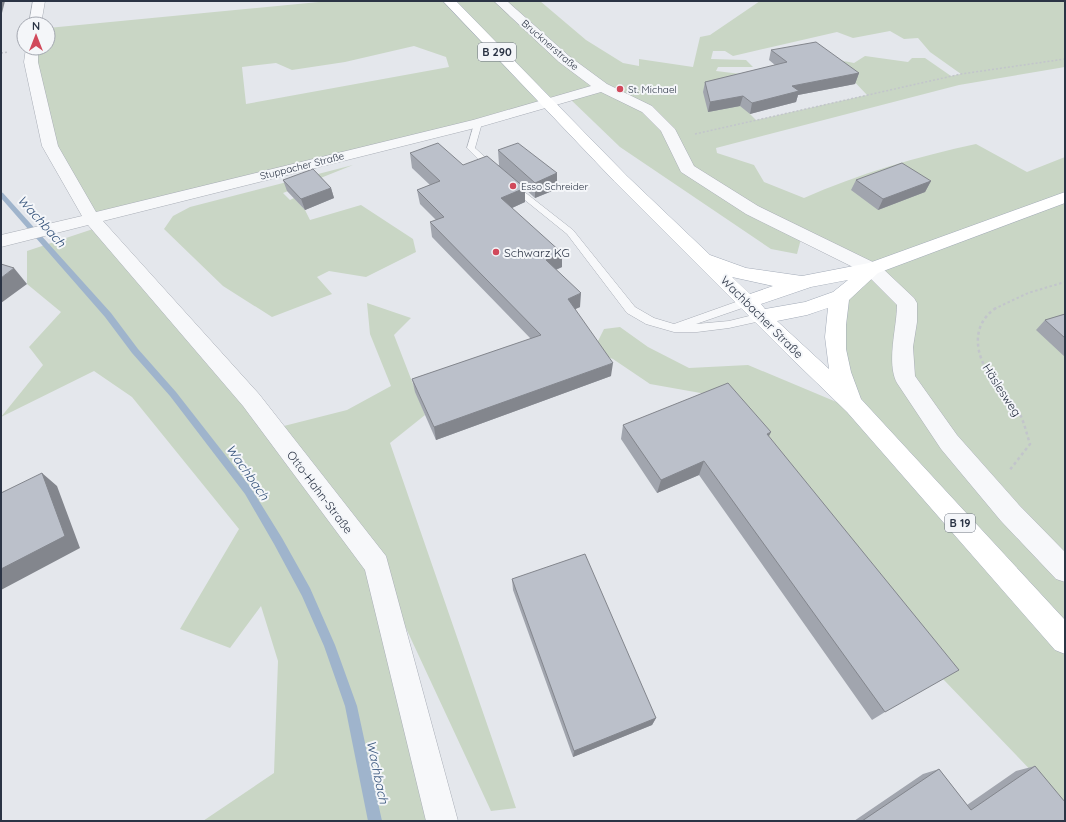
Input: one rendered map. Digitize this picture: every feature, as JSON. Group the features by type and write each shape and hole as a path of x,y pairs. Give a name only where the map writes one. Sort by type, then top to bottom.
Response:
{"main road":[{"name":"Wachbacher Straße","path":"449,1 546,103 761,317 855,406 1065,640"},
{"path":"747,302 808,281 872,269 1065,197"},
{"path":"698,254 721,267 749,276 779,281 808,281"},
{"path":"761,317 807,308 840,297 872,269"},
{"name":"B 19","path":"840,297 836,320 835,346 840,374 855,406"}],"street":[{"path":"37,16 38,1"},
{"name":"Brucknerstraße","path":"500,1 564,60 602,87 647,109 668,129 687,169 752,210 872,269 907,303 907,322 903,347 904,377 949,442 1010,513 1065,570"},
{"name":"Otto-Hahn-Straße","path":"31,56 31,62 50,146 92,219 251,400 377,565 442,821"},
{"name":"Stuppacher Straße","path":"1,241 478,123 602,87"}],"lane":[{"path":"478,123 471,148 530,200 570,232 631,310 650,321 674,328 695,330 716,328 761,317"},
{"path":"674,328 747,302"}],"path":[{"path":"672,139 961,74 1065,59"},
{"name":"Häslesweg","path":"983,480 1011,470 1030,444 1018,410 989,373 977,346 978,325 994,308 1026,293 1065,282"}],"green space":[{"path":"329,1 540,1 586,40 623,63 639,66 639,59 693,67 700,37 710,35 760,1 1065,1 1065,67 959,85 716,148 717,153 754,165 764,182 804,198 889,166 976,144 1027,172 1065,157 1065,806 943,679 723,397 650,384 613,359 593,351 604,329 620,327 648,347 689,368 748,365 846,406 840,297 872,270 802,235 797,254 771,249 620,147 568,97 92,219 60,163 34,56 56,56 56,27","holes":["890,31 904,39 918,38 930,52 961,74 951,76 925,58 912,58 908,62 865,56 854,63 833,59 867,95 756,120 750,114 741,74 716,71 718,67 753,67 746,60 711,59 713,51 725,51 733,56 837,32 853,38","414,46 446,57 449,67 246,104 242,67 276,63 292,70 345,62"]},
{"path":"353,165 283,193 290,200 294,198 305,210 310,220 361,205 413,239 416,252 366,277 329,271 317,277 332,294 272,317 223,286 164,229 173,216 190,207"},
{"path":"99,227 272,429 347,410 391,386 370,334 367,303 411,318 394,335 425,415 390,443 516,808 491,811 378,568 442,821 203,821 274,773 278,661 261,606 230,648 180,629 239,529 132,397 94,371 1,417 43,365 29,347 61,312 27,284 27,251"}],"building":[{"path":"816,42 859,73 792,86 799,91 752,103 743,96 710,102 705,82 787,62 771,50"},
{"path":"438,143 463,165 487,156 525,188 501,198 562,253 546,260 581,293 568,299 613,363 434,427 412,379 541,335 430,222 444,217 417,190 440,181 410,153"},
{"path":"518,143 557,173 535,183 498,150"},
{"path":"902,163 931,181 883,199 856,180"},
{"path":"313,169 331,188 301,199 283,180"},
{"path":"1,264 14,268 1,278"},
{"path":"1065,314 1065,338 1045,320"},
{"path":"728,383 771,432 767,434 959,670 885,712 704,461 661,480 623,425"},
{"path":"42,473 65,536 1,569 1,493"},
{"path":"585,554 656,718 574,751 512,579"},
{"path":"1035,766 1065,802 1065,821 862,821 939,769 971,810"}],"waterway":[{"name":"Wachbach","path":"1,194 108,315 135,351 173,394 248,491 278,541 306,592 329,645 351,706 375,821"}],"place":[{"name":"St. Michael","path":"620,89"},
{"name":"Esso Schreider","path":"513,186"},
{"name":"Schwarz KG","path":"496,252"}]}
